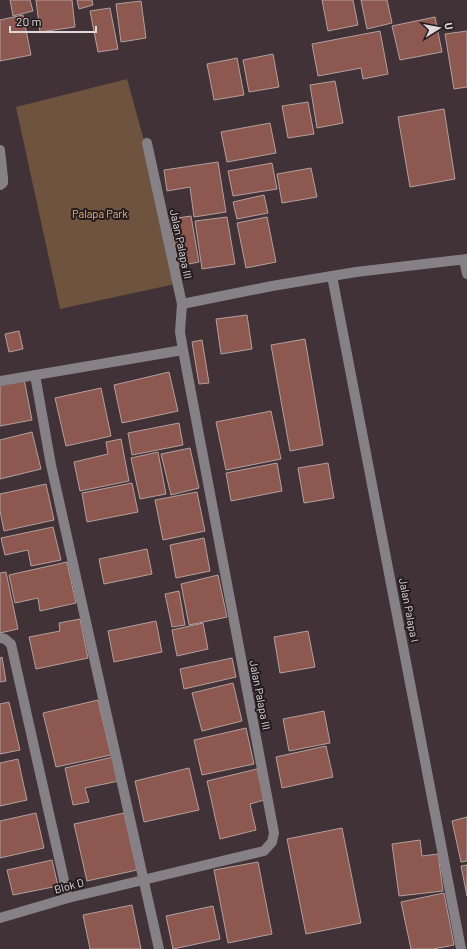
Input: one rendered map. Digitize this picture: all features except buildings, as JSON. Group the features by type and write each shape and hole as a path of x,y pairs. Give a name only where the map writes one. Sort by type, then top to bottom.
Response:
{"street":[{"name":"Jalan Palapa III","path":"144,879 264,851 272,842 274,833 183,350 180,332 182,304 148,143"},
{"path":"0,150 3,178 3,183 0,185"},
{"path":"182,304 272,286 356,272 466,260 467,274"},
{"name":"Jalan Palapa I","path":"332,276 461,949"},
{"path":"0,381 183,350"},
{"path":"35,375 51,465 159,949"},
{"path":"0,638 5,639 11,644 68,898"},
{"name":"Blok D","path":"0,918 68,898 144,879"}],"green space":[{"name":"Palapa Park","path":"127,79 145,144 175,284 60,309 16,107"}]}
